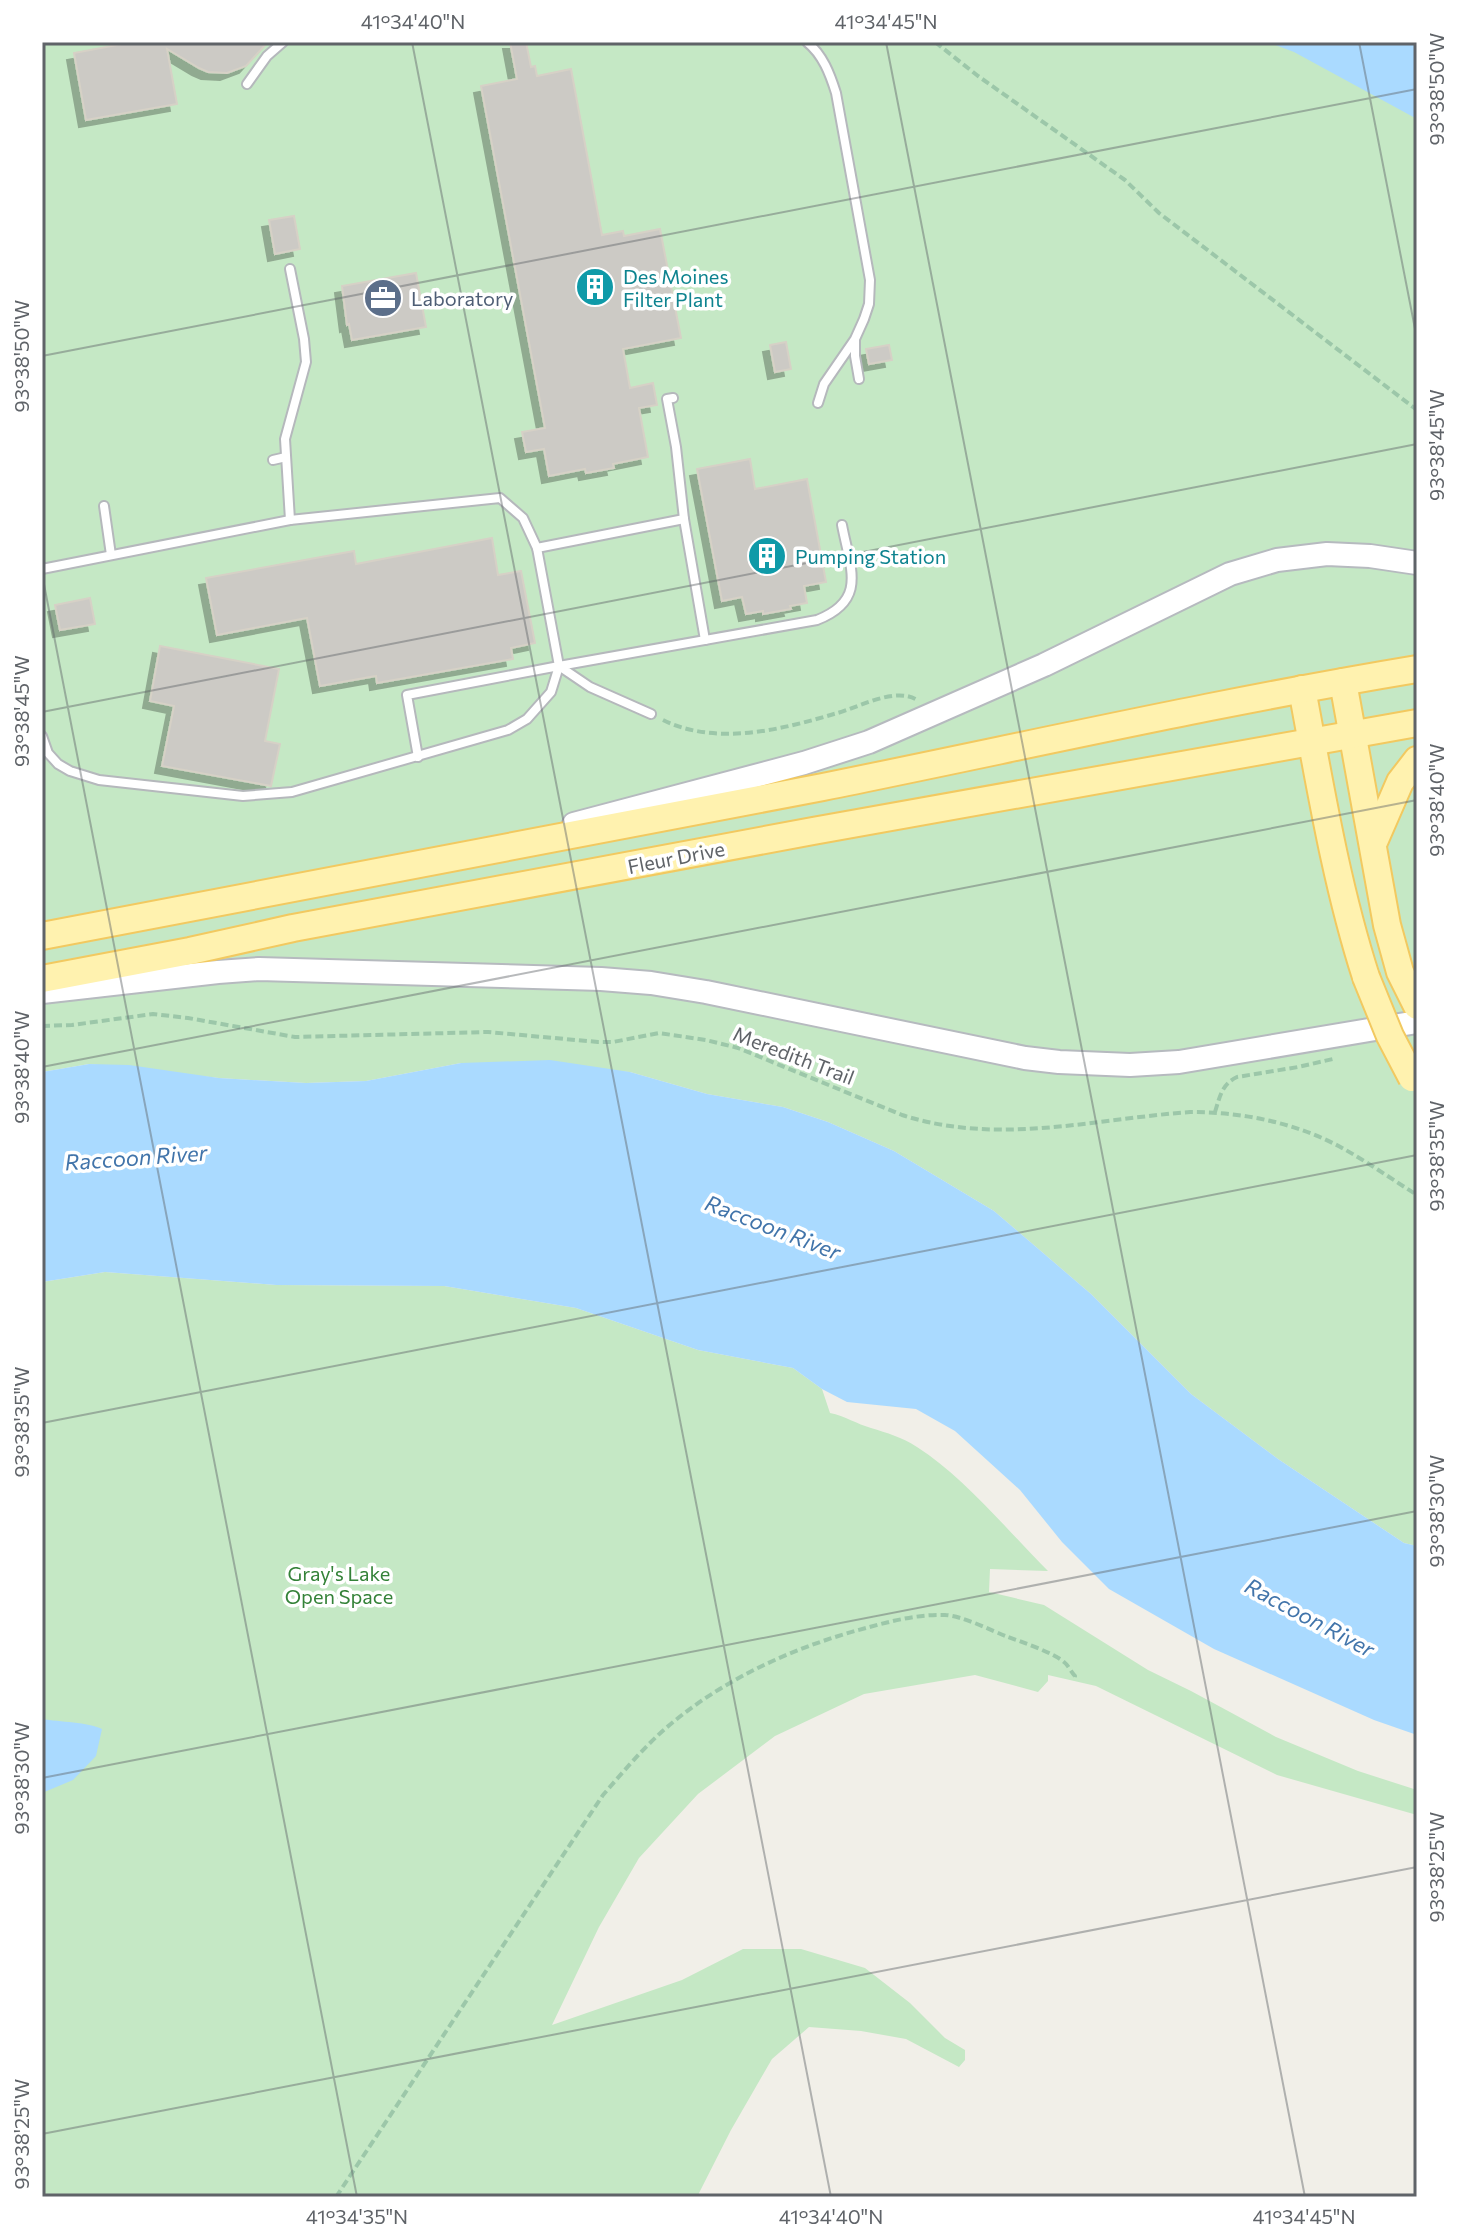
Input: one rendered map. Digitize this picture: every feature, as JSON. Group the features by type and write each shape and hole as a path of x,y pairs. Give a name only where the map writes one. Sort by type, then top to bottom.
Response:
{"main road":[{"path":"442,859 804,763 869,742 1044,665 1230,574 1277,560 1327,554 1417,563"},
{"name":"Fleur Drive","path":"42,936 823,787 1065,735 1417,669"},
{"path":"1343,682 1387,925 1400,972 1417,1006"},
{"path":"1302,689 1354,940 1390,1036 1414,1082"},
{"name":"Fleur Drive","path":"42,979 293,928 1417,723"},
{"path":"1373,844 1400,782 1417,760"},
{"path":"42,992 259,969 601,979 706,992 1025,1058 1130,1065 1222,1056 1417,1022"}],"lane":[{"path":"247,84 267,56 283,42"},
{"path":"807,42 821,58 836,93 870,280 869,304 855,339 824,384 818,403"},
{"path":"290,269 306,362 285,439 290,520"},
{"path":"855,339 859,379"},
{"path":"673,398 667,399 679,446 684,519 705,640"},
{"path":"273,460 286,457"},
{"path":"42,569 290,520 500,498 523,518 537,548 559,666 551,692 527,719 508,730 292,792 243,796 99,780 58,764 48,753 42,736"},
{"path":"104,506 111,555"},
{"path":"537,548 684,519"},
{"path":"418,757 407,695 817,620 834,613 852,591 842,525"},
{"path":"559,666 590,687 651,714"}],"path":[{"path":"935,42 1125,180 1159,213 1417,410"},
{"path":"651,714 677,727 709,734 737,734 834,714 896,694 909,694 938,713"},
{"name":"Meredith Trail","path":"42,1026 153,1014 295,1037 488,1032 613,1042 659,1033 738,1048 902,1115 956,1128 1025,1130 1160,1114 1215,1112 1278,1122 1342,1147 1417,1195"},
{"path":"1215,1112 1222,1089 1237,1077 1311,1065 1337,1057"},
{"path":"336,2197 603,1795 666,1728 693,1707 781,1656 840,1635 887,1622 925,1616 948,1615 1034,1648 1063,1661 1075,1676 1074,1681"}],"green space":[{"path":"42,42 1417,42 1417,1546 1404,1543 1278,1459 1191,1394 1091,1294 994,1211 894,1151 828,1122 783,1107 707,1094 630,1072 461,1063 366,1081 306,1083 219,1078 89,1064 42,1072"},
{"name":"Gray's Lake Open Space","path":"105,1272 276,1285 444,1286 576,1308 698,1350 793,1368 822,1389 830,1413 900,1438 952,1473 1048,1571 990,1569 989,1592 1044,1605 1148,1670 1276,1737 1358,1771 1417,1790 1417,1815 1277,1775 1096,1686 1048,1675 1048,1681 1038,1692 975,1675 864,1694 775,1736 698,1794 639,1858 599,1927 552,2025 682,1980 743,1949 801,1949 865,1968 910,2003 945,2038 965,2050 965,2060 959,2067 906,2039 861,2031 809,2027 772,2059 697,2197 42,2197 42,1282"}],"water":[{"path":"1267,42 1417,42 1417,119 1294,52"},
{"name":"Raccoon River","path":"550,1060 630,1072 707,1094 783,1107 828,1122 894,1151 994,1211 1091,1294 1191,1394 1278,1459 1404,1543 1417,1546 1417,1735 1374,1720 1214,1649 1109,1589 1062,1542 1020,1490 955,1431 916,1409 847,1402 793,1368 698,1350 576,1308 444,1286 276,1285 105,1272 42,1282 42,1072 89,1064 129,1065 219,1078 306,1083 366,1081 461,1063"},
{"path":"42,1719 102,1729 96,1756 73,1780 42,1793"}],"building":[{"path":"133,42 268,42 246,66 227,73 208,72 167,49 177,104 86,120 74,53"},
{"name":"Des Moines Filter Plant","path":"510,42 526,42 531,67 535,66 537,76 571,69 602,235 623,231 624,236 660,229 681,338 623,349 630,388 653,383 657,405 639,408 648,457 613,464 614,468 586,473 585,469 549,476 544,449 526,452 522,432 545,428 481,86 517,79"},
{"path":"294,216 300,249 275,254 269,220"},
{"name":"Laboratory","path":"416,273 426,327 352,340 342,286"},
{"path":"786,342 791,369 775,372 770,345"},
{"path":"889,345 892,360 869,364 866,349"},
{"name":"Pumping Station","path":"750,459 755,489 807,479 826,582 804,586 807,603 763,614 763,611 746,614 742,597 722,601 697,469"},
{"path":"492,538 498,575 521,571 535,643 511,648 513,659 377,683 376,676 320,686 307,618 217,635 206,578 354,551 356,564"},
{"path":"90,598 95,624 60,630 55,605"},
{"path":"160,646 279,669 265,741 280,744 271,786 162,766 174,706 150,701"}],"place":[{"name":"Des Moines Filter Plant","path":"595,287"},
{"name":"Laboratory","path":"383,298"},
{"name":"Pumping Station","path":"767,556"}]}
